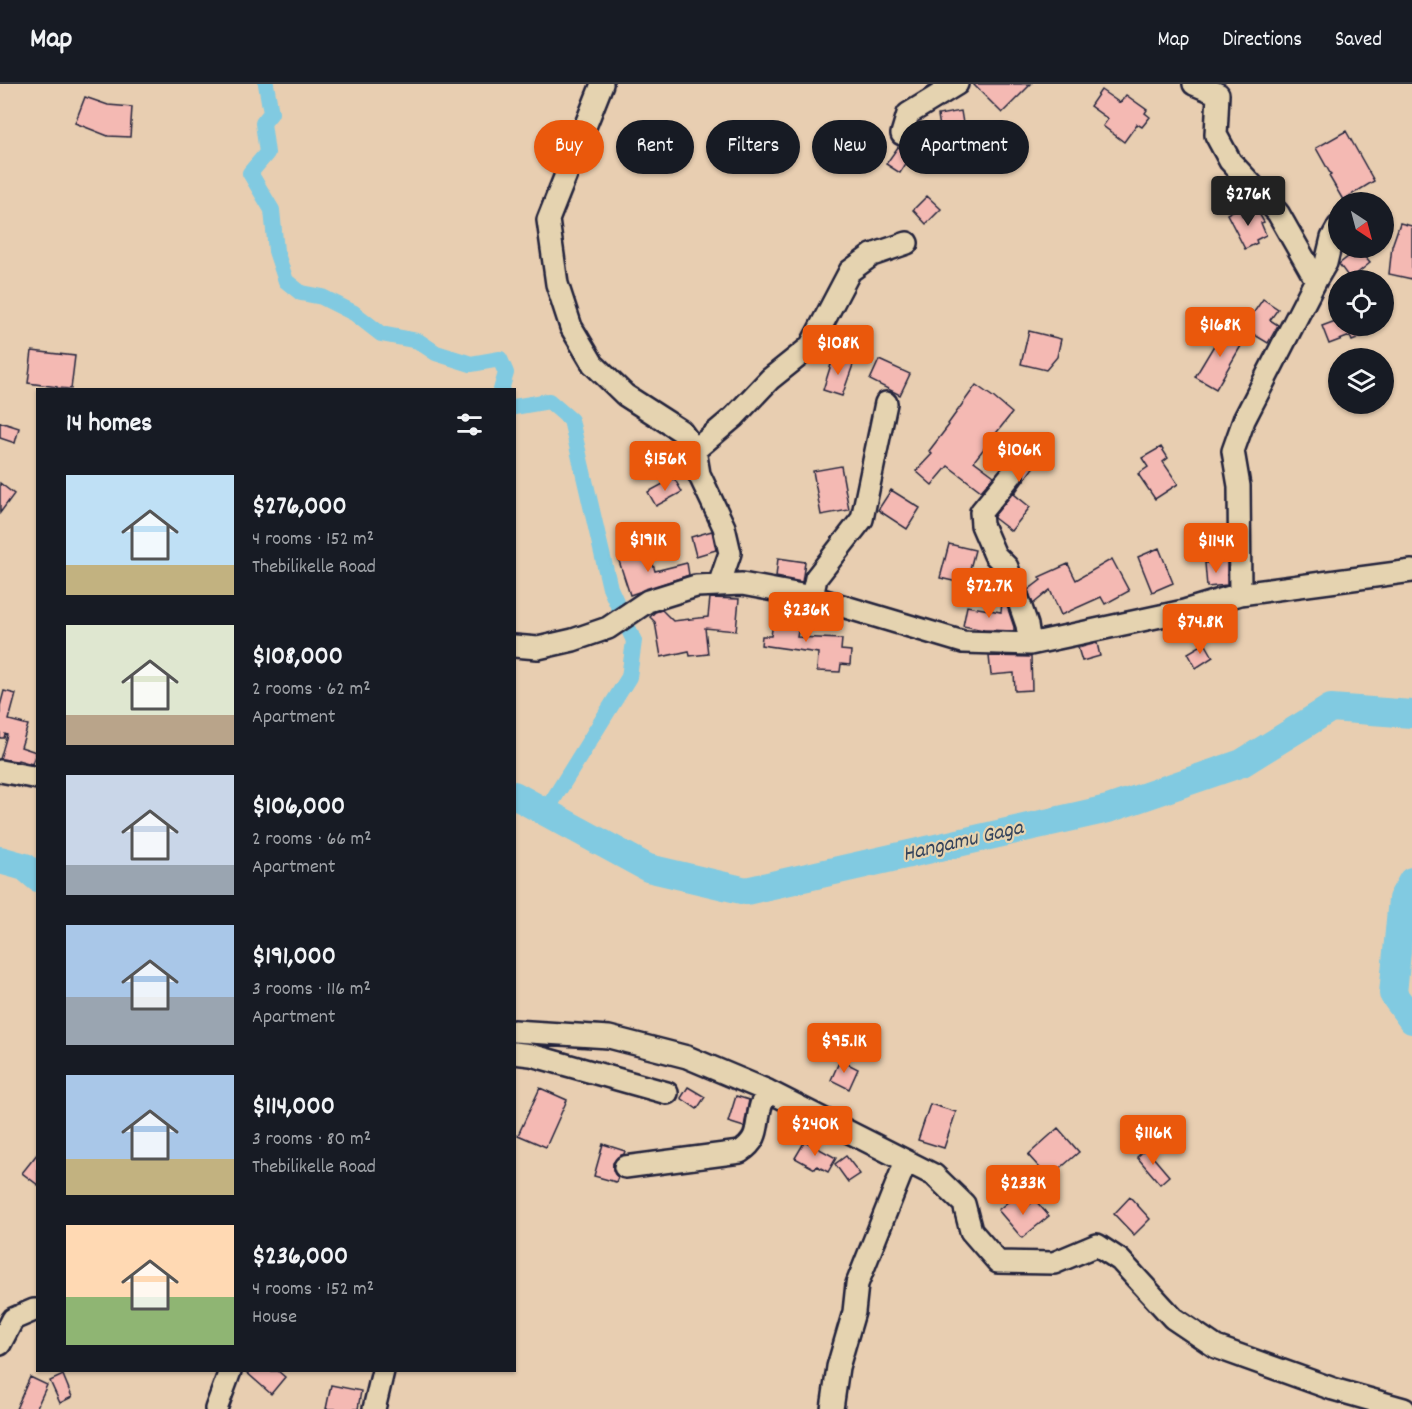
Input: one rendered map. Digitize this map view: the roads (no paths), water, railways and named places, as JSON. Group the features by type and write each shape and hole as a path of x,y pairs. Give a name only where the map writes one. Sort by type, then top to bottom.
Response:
{"street":[{"path":"602,84 548,220 557,284 571,327 593,364 626,395 681,431 695,450 699,474 724,527 730,553 718,585"},
{"path":"906,120 908,114 957,84"},
{"path":"1194,84 1218,94 1216,135 1230,161 1278,213 1316,280"},
{"path":"695,450 734,417 770,379 810,347 850,272 872,255 907,243"},
{"path":"1240,594 1239,486 1233,451 1244,420 1326,263 1328,255"},
{"path":"812,597 816,578 862,519 886,403"},
{"path":"1012,474 981,512 982,525 994,555 1007,567 1027,625 1030,644"},
{"path":"516,646 538,648 573,640 608,628 648,601 696,586 742,584 812,597 963,642 1030,644 1184,611 1240,594 1412,571"},
{"path":"0,771 36,778"},
{"path":"516,1031 609,1037 687,1057 768,1091 934,1175 964,1204 971,1231 998,1262 1054,1263 1097,1245 1120,1260 1173,1318 1216,1347 1333,1389 1404,1409"},
{"path":"516,1053 531,1055 667,1093"},
{"path":"625,1167 740,1152 749,1146 757,1130 761,1104 768,1091"},
{"path":"832,1409 838,1367 855,1312 857,1284 906,1161"},
{"path":"3,1334 13,1319 36,1310"},
{"path":"216,1409 230,1372"},
{"path":"374,1409 383,1372"},
{"path":"1333,1389 1357,1409"}],"waterway":[{"path":"266,84 271,113 263,123 267,153 250,173 272,210 276,251 286,281 301,293 322,297 354,313 381,334 418,341 436,353 471,364 500,359 506,373 502,388"},
{"path":"516,407 549,401 571,420 610,588 634,641 629,677 546,811"},
{"name":"Hangamu Gaga","path":"516,796 648,868 746,891 1108,809 1242,763 1331,708 1412,714"},
{"name":"Hangamu Gaga","path":"0,860 25,867 36,876"},
{"name":"Hangamu Gaga","path":"1412,881 1402,899 1393,994 1412,1020"}]}
